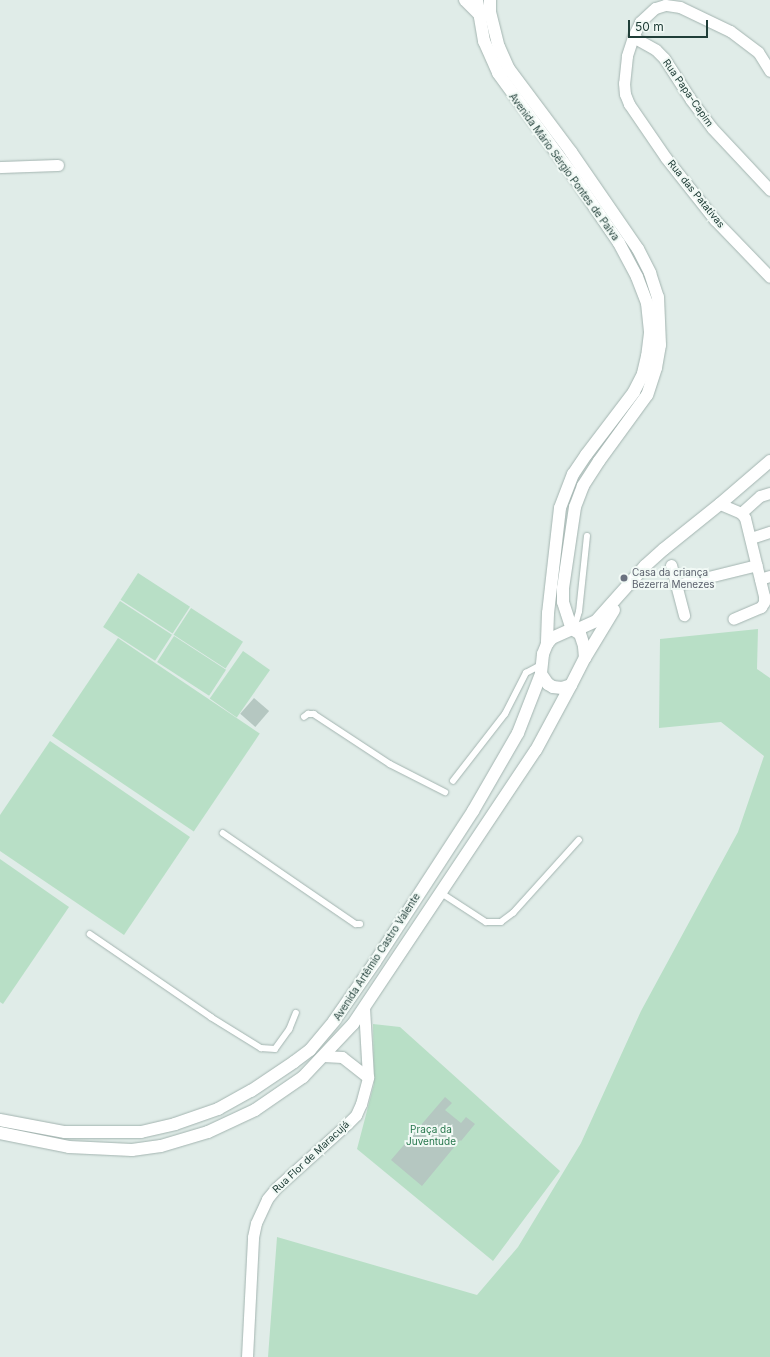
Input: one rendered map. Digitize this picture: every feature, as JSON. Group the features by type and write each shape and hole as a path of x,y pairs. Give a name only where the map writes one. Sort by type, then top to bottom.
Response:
{"main road":[{"path":"465,0 478,13"},
{"name":"Avenida Mário Sérgio Pontes de Paiva","path":"478,0 478,13 484,41 504,84 572,174 619,243 638,277 647,303 650,333 643,374 634,392 573,474 562,502 548,613 547,644"},
{"name":"Avenida Mário Sérgio Pontes de Paiva","path":"490,0 490,12 499,47 509,69 571,152 638,249 650,273 658,297 660,346 656,368 646,395 583,486 575,507 563,588 563,602 574,629"},
{"path":"571,685 562,688 553,687 548,684 541,669 547,644 552,638 596,621 645,566 664,548 720,504 770,461"},
{"path":"0,1133 69,1147 132,1150 161,1146 208,1132 255,1110 303,1077 353,1024 536,750 585,658 622,593"},
{"path":"574,629 583,641 585,658"},
{"name":"Avenida Artêmio Castro Valente","path":"0,1120 64,1132 141,1132 175,1124 218,1109 257,1087 310,1050 334,1022 354,993 473,811 518,733 541,669"}],"street":[{"path":"633,37 640,22 655,8 666,5 680,7 730,31 750,44 758,52 770,70"},
{"name":"Rua das Patativas","path":"633,37 624,70 625,94 629,104 666,158 715,220 770,277"},
{"name":"Rua Papa-Capim","path":"633,37 656,50 664,58 691,100 712,128 770,190"},
{"path":"0,167 58,165"},
{"path":"741,513 760,496 770,493"},
{"path":"720,504 741,513 745,518 757,565 765,578 764,602 761,607 733,619"},
{"path":"751,538 770,532"},
{"path":"670,565 684,616"},
{"path":"676,585 757,565"},
{"name":"Rua Flor de Maracujá","path":"247,1357 254,1237 260,1211 276,1188 356,1115 361,1104 368,1077 364,1007"},
{"path":"322,1056 342,1057 368,1077"}],"lane":[{"path":"574,629 579,612 587,536"},
{"path":"453,781 506,714 526,673 541,669"},
{"path":"304,717 308,714 314,714 390,764 446,792"},
{"path":"223,833 356,924 360,924"},
{"path":"440,892 486,922 501,922 513,913 579,840"},
{"path":"90,934 211,1017 261,1048 275,1049 289,1030 296,1013"}],"green space":[{"path":"138,573 190,607 173,634 121,600"},
{"path":"120,601 172,635 155,661 103,627"},
{"path":"191,608 243,642 226,669 174,635"},
{"path":"758,629 757,669 770,678 770,1357 268,1357 277,1237 477,1295 518,1247 581,1143 641,1011 738,832 764,756 721,722 659,728 660,639"},
{"path":"174,636 226,670 209,696 157,662"},
{"path":"118,638 260,734 194,831 52,736"},
{"path":"243,651 270,670 237,717 210,699"},
{"path":"50,741 190,837 124,935 0,851 0,815"},
{"path":"0,859 69,907 3,1004 0,1002"},
{"name":"Praça da Juventude","path":"373,1024 400,1027 560,1171 493,1261 357,1149 374,1084"}],"building":[{"path":"254,698 269,711 255,727 240,714"},
{"path":"445,1097 452,1103 445,1110 461,1123 466,1117 475,1124 422,1186 391,1160"}],"place":[{"name":"Casa da criança Bezerra Menezes","path":"624,578"}]}
